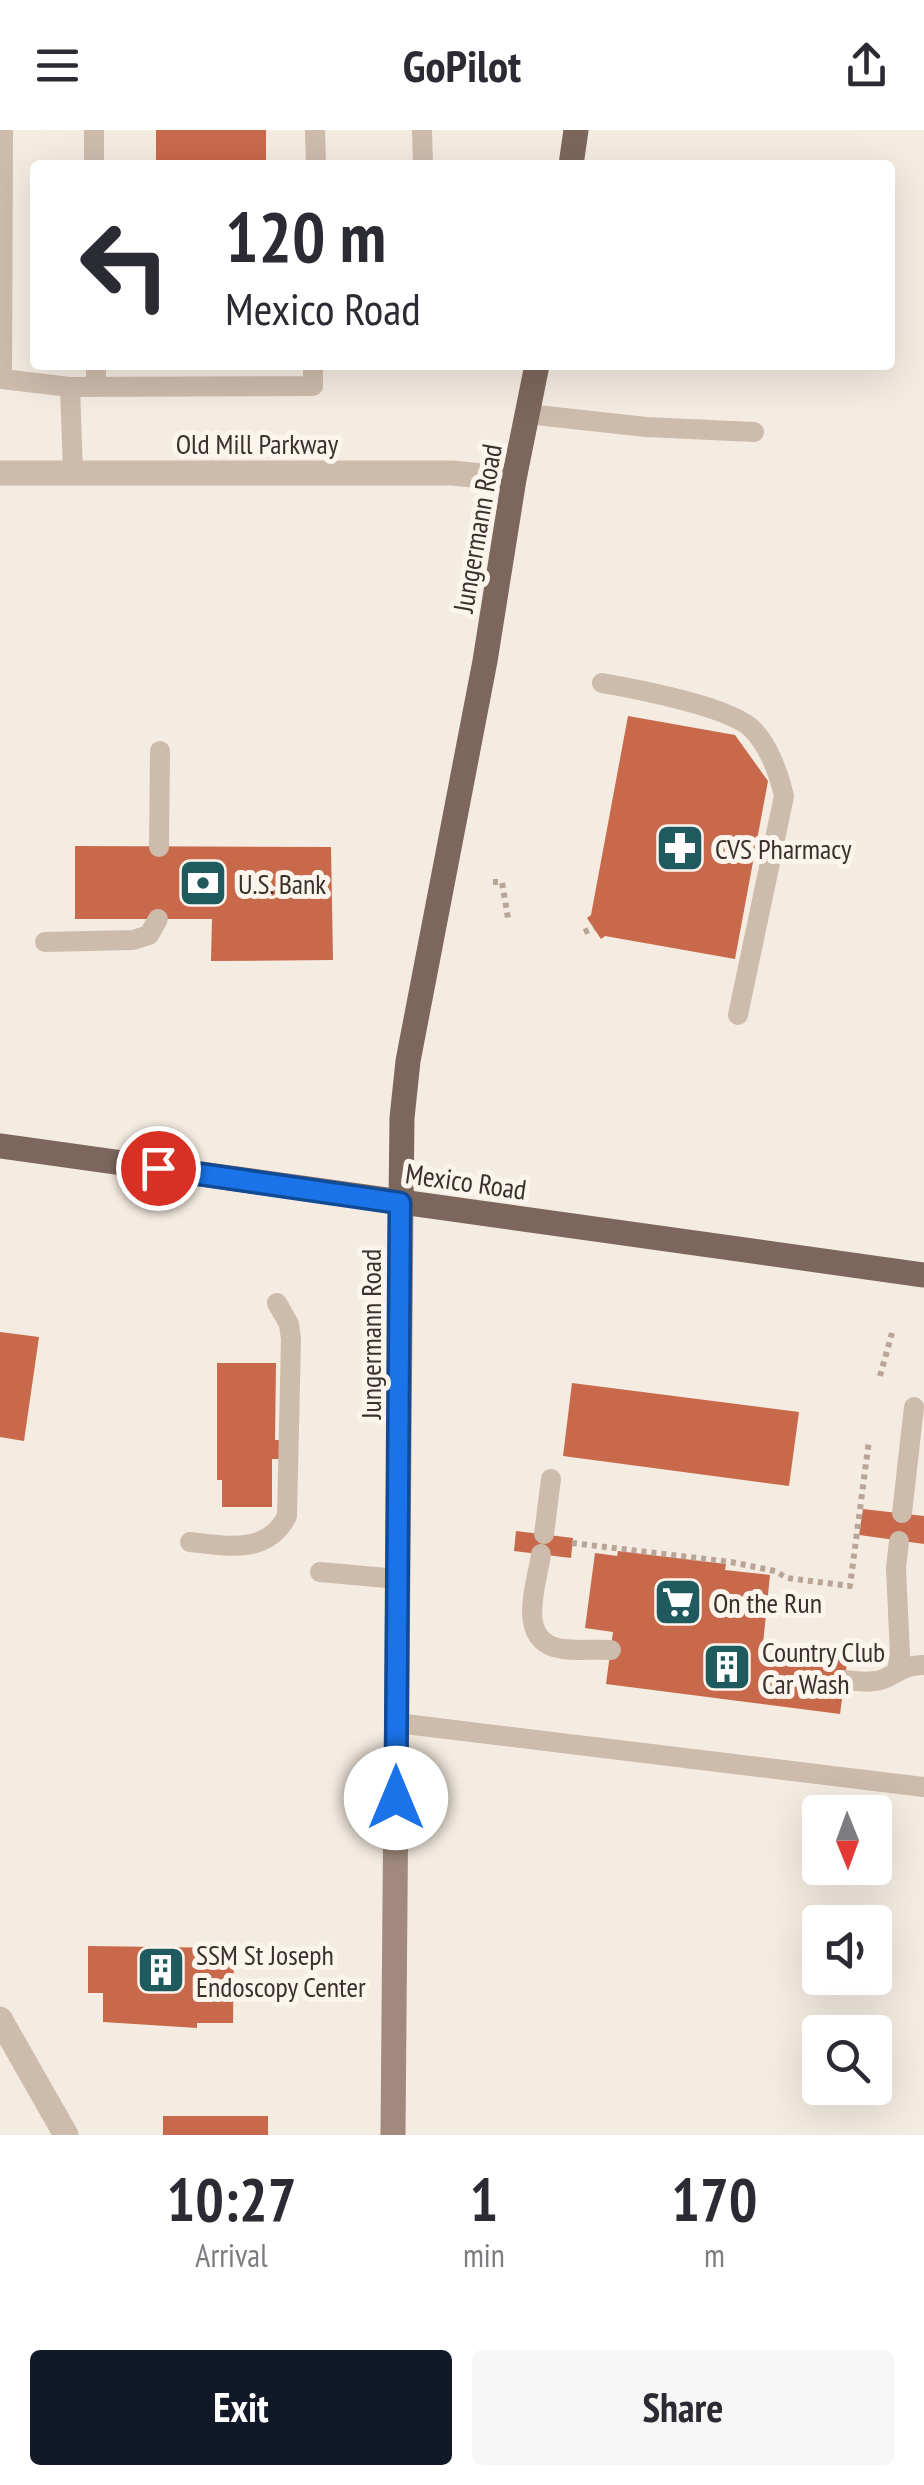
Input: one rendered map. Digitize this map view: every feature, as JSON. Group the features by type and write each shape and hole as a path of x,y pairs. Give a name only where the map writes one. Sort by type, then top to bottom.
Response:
{"main road":[{"path":"572,160 576,130"},
{"name":"Jungermann Road","path":"400,1203 408,1060 536,370"},
{"name":"Mexico Road","path":"0,1146 924,1275"}],"street":[{"name":"Old Mill Parkway","path":"0,473 452,473 514,479"},
{"name":"Jungermann Road","path":"394,2135 400,1203"},
{"path":"0,2019 66,2135"}],"lane":[{"path":"3,130 2,379 70,387 313,386 313,370"},
{"path":"94,130 94,160"},
{"path":"315,130 316,160"},
{"path":"422,130 423,160"},
{"path":"96,370 96,387"},
{"path":"70,387 72,473"},
{"path":"527,414 646,427 754,432"},
{"path":"602,683 724,714 750,728 779,774 784,796 738,1015"},
{"path":"160,751 160,847"},
{"path":"45,942 133,940 149,934 158,919"},
{"path":"190,1542 252,1546 280,1530 287,1516 291,1340 289,1324 277,1303"},
{"path":"902,1514 914,1407"},
{"path":"551,1480 532,1622 538,1636 549,1645 610,1650"},
{"path":"897,1670 899,1541"},
{"path":"320,1572 398,1579"},
{"path":"844,1680 870,1682 909,1665 924,1665"},
{"path":"396,1723 924,1788"}],"path":[{"path":"493,882 502,882 508,918"},
{"path":"584,932 594,928"},
{"path":"880,1376 892,1333"},
{"path":"572,1543 746,1565 775,1571 787,1578 850,1586 870,1440"}],"building":[{"path":"156,130 266,130 266,160 156,160"},
{"name":"CVS Pharmacy","path":"628,716 735,735 768,781 735,959 605,936 601,939 587,918 591,915"},
{"name":"U.S. Bank","path":"75,846 331,847 333,960 211,961 212,919 75,919"},
{"path":"0,1332 39,1337 24,1441 0,1437"},
{"path":"217,1363 276,1363 275,1440 284,1440 285,1459 272,1459 272,1507 222,1507 222,1480 217,1480"},
{"path":"572,1383 799,1412 789,1486 563,1456"},
{"path":"863,1509 924,1516 924,1544 859,1535"},
{"path":"516,1531 573,1538 571,1558 514,1551"},
{"path":"618,1551 726,1564 725,1570 770,1575 763,1644 848,1655 840,1714 606,1684 613,1632 585,1628 595,1553 617,1556"},
{"name":"SSM St Joseph Endoscopy Center","path":"88,1946 234,1948 233,2023 197,2023 197,2028 103,2022 103,1993 88,1993"},
{"path":"163,2116 268,2116 268,2135 163,2135"}],"place":[{"name":"CVS Pharmacy","path":"680,848"},
{"name":"U.S. Bank","path":"203,883"},
{"name":"On the Run","path":"678,1602"},
{"name":"Country Club Car Wash","path":"727,1667"},
{"name":"SSM St Joseph Endoscopy Center","path":"161,1970"}],"route":[{"path":"158,1168 400,1203 396,1798"}]}
